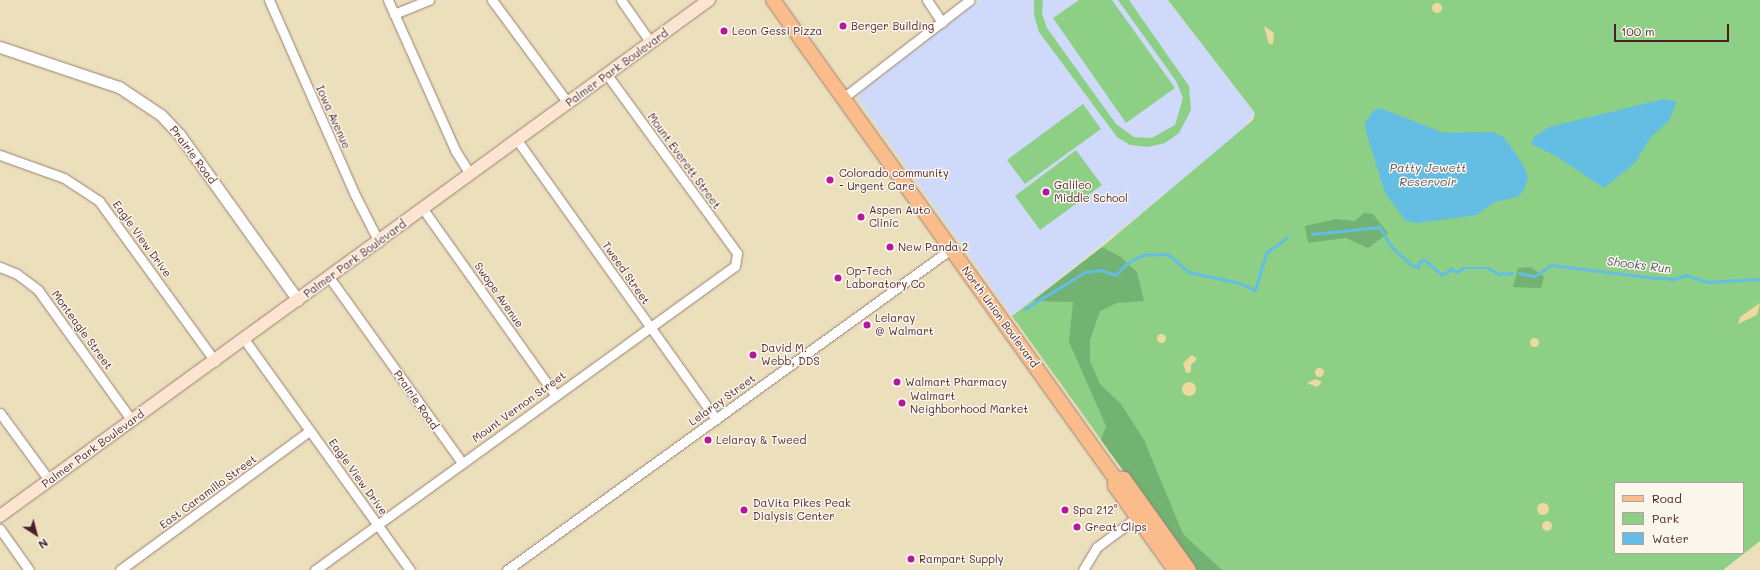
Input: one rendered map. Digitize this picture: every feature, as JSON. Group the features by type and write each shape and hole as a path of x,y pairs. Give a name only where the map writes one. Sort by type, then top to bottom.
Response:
{"main road":[{"name":"Palmer Park Boulevard","path":"0,516 379,242 709,0"},
{"name":"North Union Boulevard","path":"773,0 1115,478 1114,486 1142,514 1189,570"},
{"name":"North Union Boulevard","path":"1142,514 1175,570"}],"street":[{"name":"Iowa Avenue","path":"269,0 354,193 379,242"},
{"path":"388,0 455,150 470,174"},
{"path":"394,14 429,0"},
{"path":"492,0 568,104"},
{"path":"621,0 651,43"},
{"path":"926,0 942,22"},
{"path":"843,98 970,0"},
{"name":"Prairie Road","path":"0,47 119,87 162,115 179,134 298,300"},
{"name":"Mount Everett Street","path":"607,75 737,254 737,262"},
{"name":"Tweed Street","path":"518,140 649,327 716,418"},
{"name":"Eagle View Drive","path":"0,155 64,178 99,201 215,361"},
{"name":"Swope Avenue","path":"423,209 556,396"},
{"name":"Lelaray Street","path":"506,570 519,566 716,418 951,248"},
{"name":"Mount Vernon Street","path":"315,570 556,396 737,262"},
{"name":"Monteagle Street","path":"0,267 17,274 38,290 132,421"},
{"name":"Prairie Road","path":"329,277 462,463"},
{"name":"Eagle View Drive","path":"244,339 410,570"},
{"path":"0,413 49,480"},
{"name":"East Caramillo Street","path":"120,570 309,431"},
{"path":"1083,570 1097,547 1142,514"},
{"path":"0,529 29,570"}],"shaded area":[{"name":"Galileo Middle School","path":"980,0 1168,0 1255,113 1237,137 1012,316 858,99 861,92"}],"green space":[{"path":"1034,0 1043,0 1042,14 1047,28 1116,124 1134,137 1152,138 1175,125 1183,98 1176,81 1118,0 1129,0 1189,86 1191,110 1179,133 1165,143 1148,147 1130,145 1117,137 1039,32 1034,15"},
{"path":"1079,0 1112,0 1175,88 1126,123 1053,18"},
{"path":"1168,0 1760,0 1760,541 1744,554 1744,482 1614,482 1614,554 1743,554 1723,570 1195,570 1012,316 1102,247 1253,120 1255,113"},
{"path":"1083,104 1101,129 1025,184 1007,160"},
{"path":"1076,150 1102,185 1040,230 1015,196"},
{"path":"1364,213 1373,214 1388,233 1368,248 1346,238 1308,243 1305,226 1336,219 1355,221"},
{"path":"1102,247 1121,257 1137,272 1144,301 1117,303 1100,311 1090,340 1090,361 1100,384 1121,404 1144,440 1183,534 1222,570 1195,570 1101,440 1106,426 1069,342 1073,302 1033,301"},
{"path":"1531,267 1544,277 1541,288 1513,287 1518,268"}],"sand":[{"path":"1437,3 1442,8 1437,13 1432,8"},
{"path":"1264,26 1274,33 1273,44 1269,44"},
{"path":"1760,303 1757,315 1738,324 1740,317"},
{"path":"1161,333 1166,338 1161,343 1156,338"},
{"path":"1534,337 1539,342 1534,347 1529,342"},
{"path":"1192,355 1197,359 1191,365 1191,372 1186,373 1183,363"},
{"path":"1317,368 1321,368 1323,372 1321,376 1317,376 1315,374 1315,370"},
{"path":"1316,379 1322,382 1317,387 1307,383"},
{"path":"1186,382 1192,382 1196,386 1196,392 1192,396 1186,396 1182,392 1182,386"},
{"path":"1541,503 1545,503 1549,509 1545,515 1541,515 1537,511 1537,507"},
{"path":"1545,521 1549,521 1551,522 1551,530 1545,531 1542,528 1542,524"}],"water":[{"path":"1664,99 1677,101 1669,121 1650,138 1635,163 1604,188 1556,156 1531,144 1534,137 1549,127"},
{"name":"Patty Jewett Reservoir","path":"1380,108 1444,133 1492,132 1504,137 1524,166 1528,177 1525,188 1518,197 1495,202 1477,215 1418,223 1406,221 1385,193 1367,135 1365,123 1374,110"}],"waterway":[{"name":"Shooks Run","path":"1312,234 1380,227 1391,246 1410,264 1418,267 1420,261 1425,260 1442,275 1451,269 1457,272 1463,268 1488,268 1499,274 1512,273"},
{"name":"Shooks Run","path":"1025,309 1085,272 1101,270 1116,275 1127,263 1142,255 1168,254 1189,272 1240,283 1255,290 1266,253 1287,238"},
{"name":"Shooks Run","path":"1519,273 1535,276 1551,265 1646,277 1674,279 1686,275 1708,282 1760,279"}],"place":[{"name":"Berger Building","path":"843,26"},
{"name":"Leon Gessi Pizza","path":"724,31"},
{"name":"Colorado community - Urgent Care","path":"830,180"},
{"name":"Galileo Middle School","path":"1046,192"},
{"name":"Aspen Auto Clinic","path":"861,217"},
{"name":"New Panda 2","path":"890,247"},
{"name":"Op-Tech Laboratory Co","path":"838,278"},
{"name":"Lelaray @ Walmart","path":"867,325"},
{"name":"David M. Webb, DDS","path":"753,355"},
{"name":"Walmart Pharmacy","path":"897,382"},
{"name":"Walmart Neighborhood Market","path":"902,403"},
{"name":"Lelaray & Tweed","path":"708,440"},
{"name":"DaVita Pikes Peak Dialysis Center","path":"744,510"},
{"name":"Spa 212°","path":"1065,510"},
{"name":"Great Clips","path":"1077,527"},
{"name":"Rampart Supply","path":"911,559"}]}
